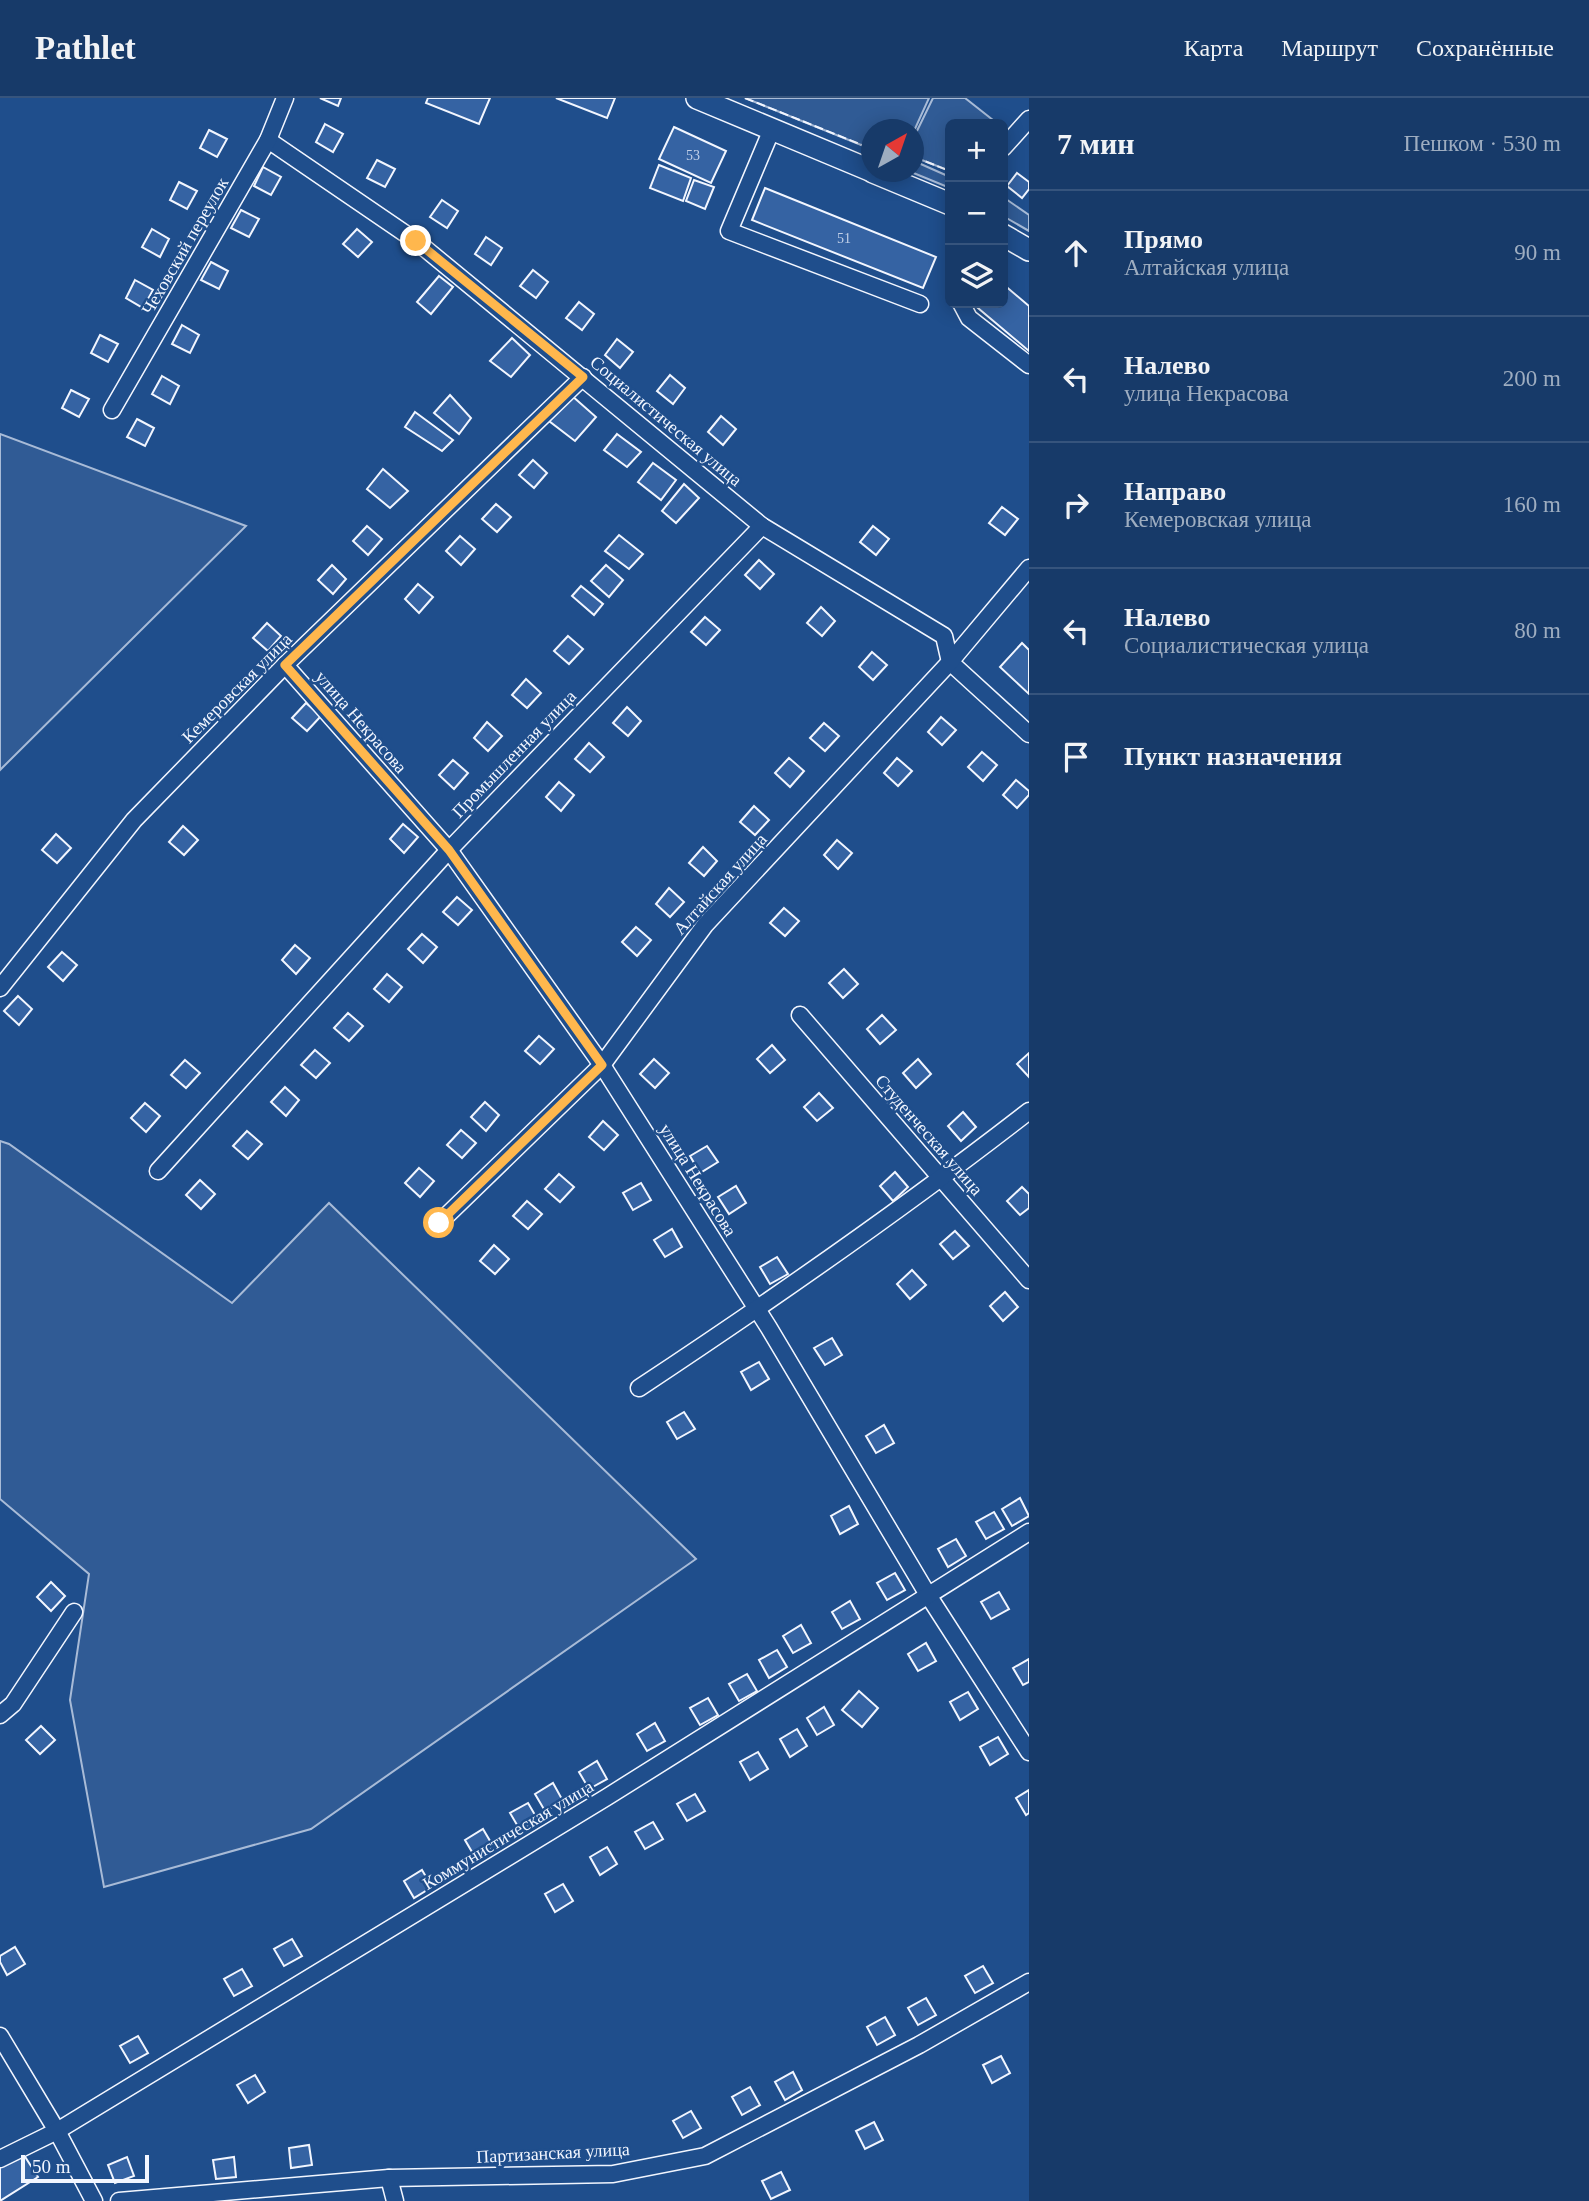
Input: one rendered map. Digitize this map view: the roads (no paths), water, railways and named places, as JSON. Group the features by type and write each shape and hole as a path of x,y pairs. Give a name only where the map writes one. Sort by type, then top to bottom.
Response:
{"main road":[{"path":"697,98 861,166"},
{"path":"898,182 945,202"},
{"path":"1008,238 1029,250"}],"street":[{"name":"Чеховский переулок","path":"112,410 268,140 285,98"},
{"path":"1008,142 1029,119"},
{"path":"772,130 729,231 920,304"},
{"name":"Социалистическая улица","path":"268,140 416,241 762,526 944,636 950,662 1029,734"},
{"path":"964,308 969,318 1029,365"},
{"name":"Кемеровская улица","path":"0,988 134,820 285,665 583,377"},
{"name":"Промышленная улица","path":"158,1171 449,850 762,526"},
{"name":"Алтайская улица","path":"439,1223 602,1065 705,925 950,662 1029,568"},
{"name":"улица Некрасова","path":"285,665 449,850 602,1065 757,1310 928,1595 1029,1752"},
{"name":"Студенческая улица","path":"800,1014 1029,1280"},
{"path":"639,1388 757,1310 941,1180 1029,1111"},
{"name":"Коммунистическая улица","path":"0,2158 57,2131 607,1797 1029,1532"},
{"path":"0,1715 13,1704 74,1612"},
{"name":"Партизанская улица","path":"118,2201 389,2178 612,2174 705,2156 919,2045 1029,1982"},
{"path":"0,2036 57,2131 94,2201"},
{"path":"389,2178 395,2201"}]}
